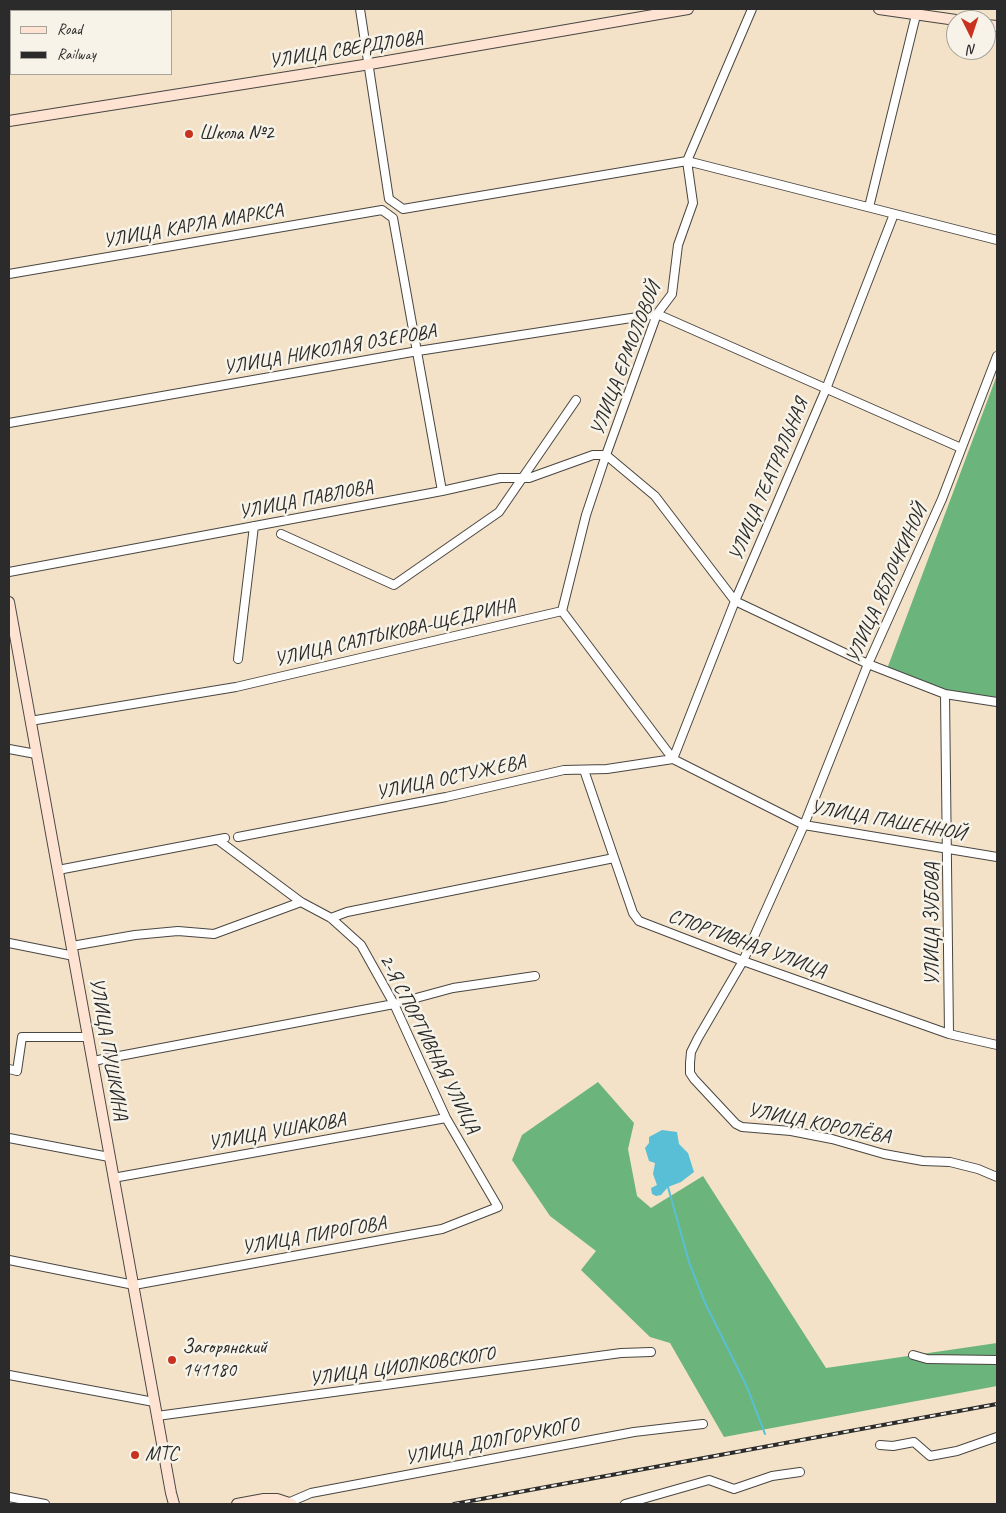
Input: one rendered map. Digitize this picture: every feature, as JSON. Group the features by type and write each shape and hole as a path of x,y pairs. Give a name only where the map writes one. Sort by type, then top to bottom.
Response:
{"main road":[{"name":"УЛИЦА СВЕРДЛОВА","path":"9,121 370,64 688,9"},
{"path":"879,9 946,19"},
{"name":"УЛИЦА ПУШКИНА","path":"9,602 174,1504"},
{"path":"237,1504 264,1499 291,1503"}],"street":[{"path":"360,9 370,64 389,199 403,209 687,161 997,240"},
{"path":"687,161 752,9"},
{"path":"869,207 916,15"},
{"name":"УЛИЦА ЕРМОЛОВОЙ","path":"562,611 586,515 606,454 657,314 672,294 678,246 693,203 687,161"},
{"name":"УЛИЦА КАРЛА МАРКСА","path":"9,274 382,210 393,218 418,351"},
{"name":"УЛИЦА ТЕАТРАЛЬНАЯ","path":"673,759 735,601 826,389 894,214"},
{"path":"657,314 961,448"},
{"name":"УЛИЦА НИКОЛАЯ ОЗЕРОВА","path":"9,423 418,351 657,314"},
{"path":"418,351 442,491"},
{"name":"УЛИЦА ЯБЛОЧКИНОЙ","path":"744,961 804,825 868,664 942,499 997,356"},
{"path":"281,534 394,585 499,512 576,400"},
{"path":"606,454 655,496 735,601 868,664 946,694 997,702"},
{"name":"УЛИЦА ПАВЛОВА","path":"9,572 442,491 500,478 529,478 593,456 606,454"},
{"path":"238,659 254,526"},
{"name":"УЛИЦА САЛТЫКОВА-ЩЕДРИНА","path":"30,722 236,687 562,611"},
{"name":"УЛИЦА ПАШЕННОЙ","path":"562,611 673,759 804,825 997,857"},
{"name":"УЛИЦА ЗУБОВА","path":"946,694 949,848 949,1034"},
{"path":"9,749 36,754"},
{"name":"УЛИЦА ОСТУЖЕВА","path":"238,837 446,797 564,770 607,769 673,759"},
{"name":"СПОРТИВНАЯ УЛИЦА","path":"584,770 633,913 639,921 744,961 949,1034 997,1045"},
{"name":"2-Я СПОРТИВНАЯ УЛИЦА","path":"58,870 221,839 301,902 331,918 361,945 394,1004 446,1118 498,1208"},
{"path":"331,918 347,912 614,858"},
{"path":"9,943 73,951 135,935 178,932 214,934 301,902"},
{"name":"УЛИЦА КОРОЛЁВА","path":"744,961 698,1038 691,1052 690,1063 690,1073 694,1079 736,1124 742,1127 790,1131 832,1139 894,1156 950,1162 978,1168 997,1177"},
{"path":"93,1061 394,1004 453,988 535,976"},
{"path":"9,1069 17,1071 22,1037 88,1037"},
{"name":"УЛИЦА УШАКОВА","path":"114,1178 446,1118"},
{"path":"9,1138 110,1157"},
{"name":"УЛИЦА ПИРОГОВА","path":"134,1285 442,1229 498,1208"},
{"path":"9,1260 134,1285"},
{"name":"УЛИЦА ЦИОЛКОВСКОГО","path":"157,1416 612,1355 651,1352"},
{"path":"913,1355 927,1359 997,1360"},
{"path":"9,1375 154,1402"},
{"name":"УЛИЦА ДОЛГОРУКОГО","path":"291,1503 311,1492 634,1432 702,1424"},
{"path":"880,1444 893,1446 914,1442 930,1456 957,1451 997,1436"},
{"path":"625,1504 709,1480 734,1489 772,1476 800,1472"},
{"path":"9,1497 45,1504"}],"green space":[{"path":"997,375 997,698 954,693 887,669"},
{"path":"598,1082 634,1123 628,1149 637,1196 651,1208 703,1176 826,1368 997,1343 997,1386 724,1437 670,1343 650,1337 581,1270 596,1251 550,1216 512,1160 522,1135"}],"water":[{"path":"662,1130 677,1132 679,1144 688,1153 694,1172 681,1182 668,1187 661,1195 656,1196 652,1194 651,1188 657,1185 653,1174 655,1163 649,1161 645,1148 649,1143 649,1137"}],"waterway":[{"path":"668,1187 689,1262 705,1303 747,1387 765,1434"}],"railway":[{"path":"454,1504 997,1404"}],"place":[{"name":"Школа №2","path":"189,134"},
{"name":"Загорянский 141180","path":"172,1360"},
{"name":"МТС","path":"135,1455"}]}
